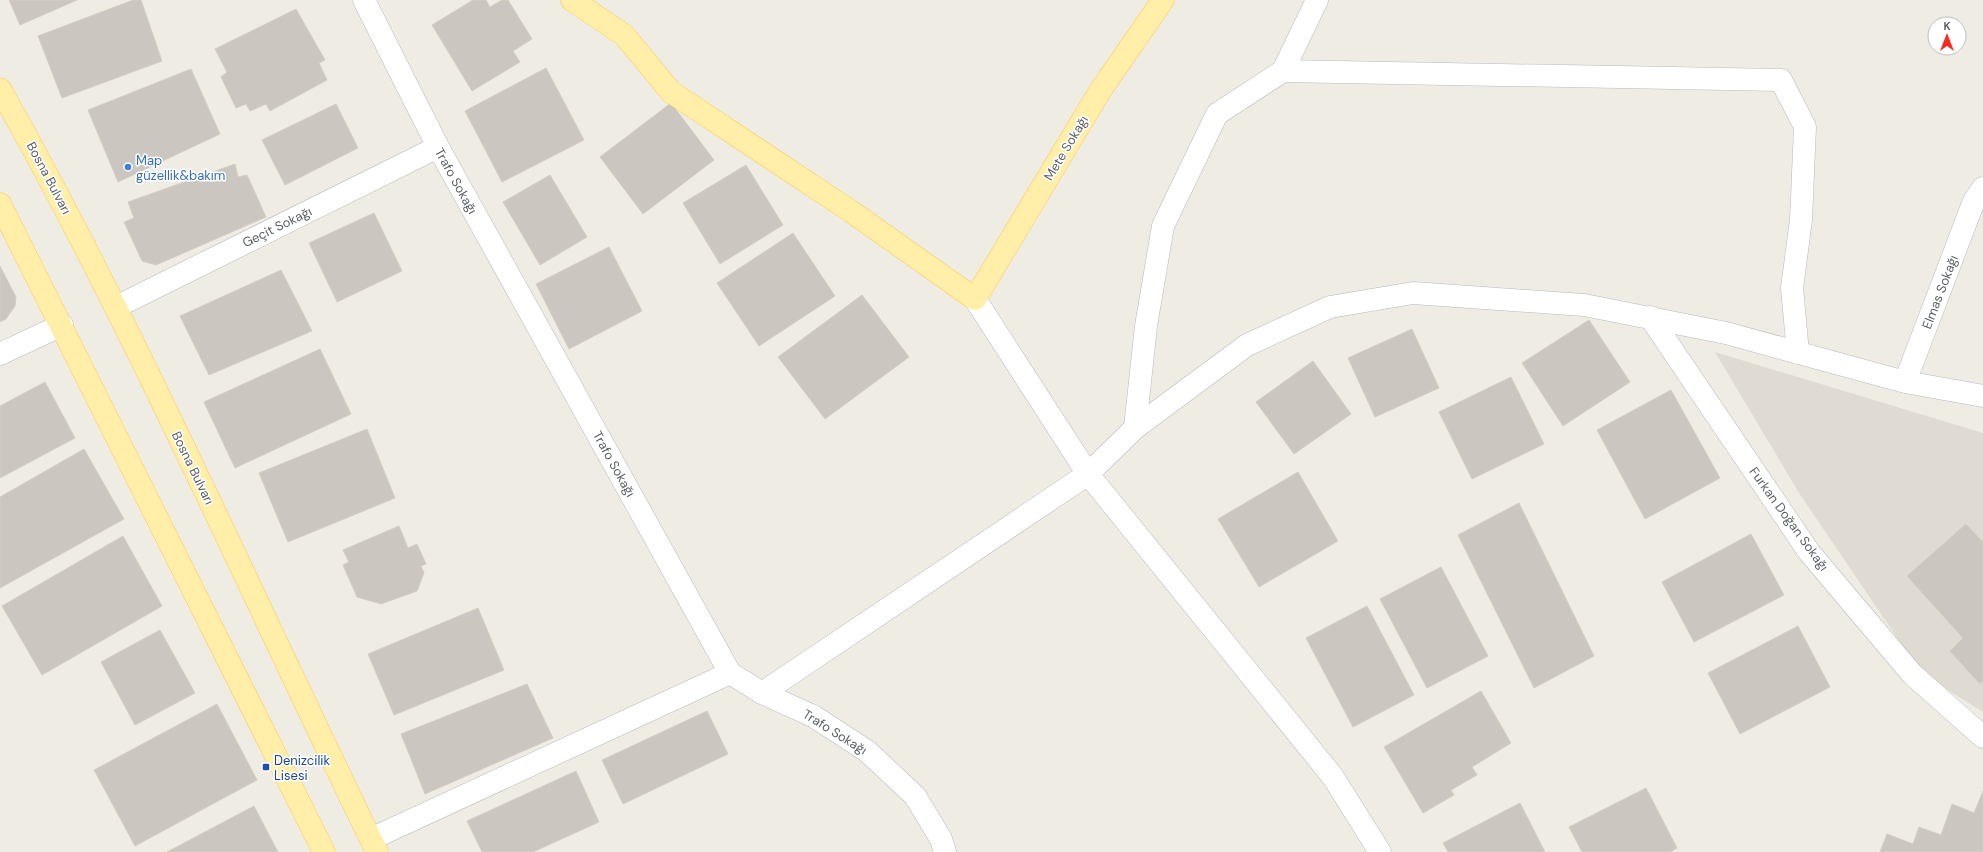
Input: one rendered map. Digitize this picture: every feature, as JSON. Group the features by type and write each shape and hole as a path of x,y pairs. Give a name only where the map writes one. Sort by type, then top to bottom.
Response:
{"main road":[{"path":"572,0 624,35 671,92 852,212 975,299"},
{"name":"Mete Sokağı","path":"975,299 1100,91 1163,0"},
{"name":"Bosna Bulvarı","path":"0,89 34,148 116,307 374,846"},
{"path":"0,204 62,325 324,852"}],"street":[{"name":"Trafo Sokağı","path":"364,0 438,147 730,673 762,693 813,716 867,751 915,796 941,840 945,852"},
{"path":"1135,428 1146,326 1163,226 1217,114 1283,71 1317,0"},
{"path":"1283,71 1780,80 1805,127 1801,220 1792,288 1798,353"},
{"name":"Geçit Sokağı","path":"116,307 438,147"},
{"name":"Elmas Sokağı","path":"1905,382 1978,195"},
{"path":"762,693 1088,474 1135,428 1247,345 1330,307 1413,292 1584,305 1726,333 1905,382 1983,396"},
{"path":"975,299 1088,474 1333,777 1380,852"},
{"name":"Furkan Doğan Sokağı","path":"1650,318 1809,552 1912,674 1983,737"},
{"path":"0,354 62,325"},
{"path":"374,846 730,673"}],"shaded area":[{"path":"1715,352 1983,433 1983,712 1921,673 1799,493"}],"building":[{"path":"9,0 77,0 20,25"},
{"path":"133,0 141,0 162,61 62,98 38,36"},
{"path":"473,0 486,0 490,7 502,0 508,0 532,39 513,51 520,62 472,91 432,25"},
{"path":"296,9 325,60 319,63 327,80 270,111 266,104 250,111 246,104 236,108 221,77 227,72 215,49"},
{"path":"546,68 584,140 502,182 465,111"},
{"path":"191,69 220,134 118,182 88,110"},
{"path":"671,103 714,160 643,214 600,157"},
{"path":"336,104 358,148 285,185 262,140"},
{"path":"235,164 238,177 247,175 266,217 156,265 142,261 124,222 134,218 128,202"},
{"path":"746,165 783,225 720,264 683,203"},
{"path":"550,175 587,237 540,265 503,202"},
{"path":"374,213 402,271 337,302 309,243"},
{"path":"793,233 835,296 759,346 717,283"},
{"path":"609,247 642,311 569,349 536,284"},
{"path":"0,266 16,297 15,306 6,319 0,322"},
{"path":"281,270 312,331 209,375 180,316"},
{"path":"862,295 909,357 825,419 778,357"},
{"path":"1589,320 1630,382 1563,426 1522,363"},
{"path":"1412,329 1439,388 1375,417 1348,358"},
{"path":"320,349 351,414 235,468 204,402"},
{"path":"1313,361 1351,414 1294,454 1256,402"},
{"path":"1511,377 1544,444 1472,479 1439,412"},
{"path":"45,382 75,438 0,478 0,406"},
{"path":"1671,390 1720,478 1645,519 1597,430"},
{"path":"367,429 395,498 288,542 259,473"},
{"path":"84,449 124,519 0,588 0,497"},
{"path":"1298,472 1338,541 1259,587 1218,519"},
{"path":"1519,503 1594,656 1534,688 1458,535"},
{"path":"1966,524 1983,542 1983,681 1980,684 1950,651 1963,638 1907,576"},
{"path":"399,526 408,548 417,544 426,564 421,566 424,573 417,591 381,604 357,597 343,565 349,562 343,550"},
{"path":"1751,534 1784,595 1694,642 1662,582"},
{"path":"123,536 162,606 42,675 2,606"},
{"path":"1441,567 1488,656 1427,688 1380,599"},
{"path":"1367,606 1414,695 1353,727 1306,638"},
{"path":"478,608 504,670 394,715 368,654"},
{"path":"1798,626 1830,687 1740,734 1708,673"},
{"path":"160,630 195,693 135,725 101,662"},
{"path":"527,684 553,738 425,794 401,734"},
{"path":"1481,691 1511,743 1472,767 1477,775 1451,790 1454,795 1423,813 1384,747"},
{"path":"217,704 257,780 135,846 94,770"},
{"path":"707,711 728,754 623,804 602,760"},
{"path":"576,771 599,822 533,852 482,852 467,821"},
{"path":"1646,788 1677,848 1670,852 1582,852 1569,827"},
{"path":"1983,791 1983,852 1880,852 1887,834 1913,844 1919,827 1941,835 1952,804 1974,813"},
{"path":"1520,803 1545,852 1448,852 1443,843"},
{"path":"254,806 278,852 167,852"}],"place":[{"name":"Map güzellik&bakım","path":"128,167"},
{"name":"Denizcilik Lisesi","path":"266,767"}]}
